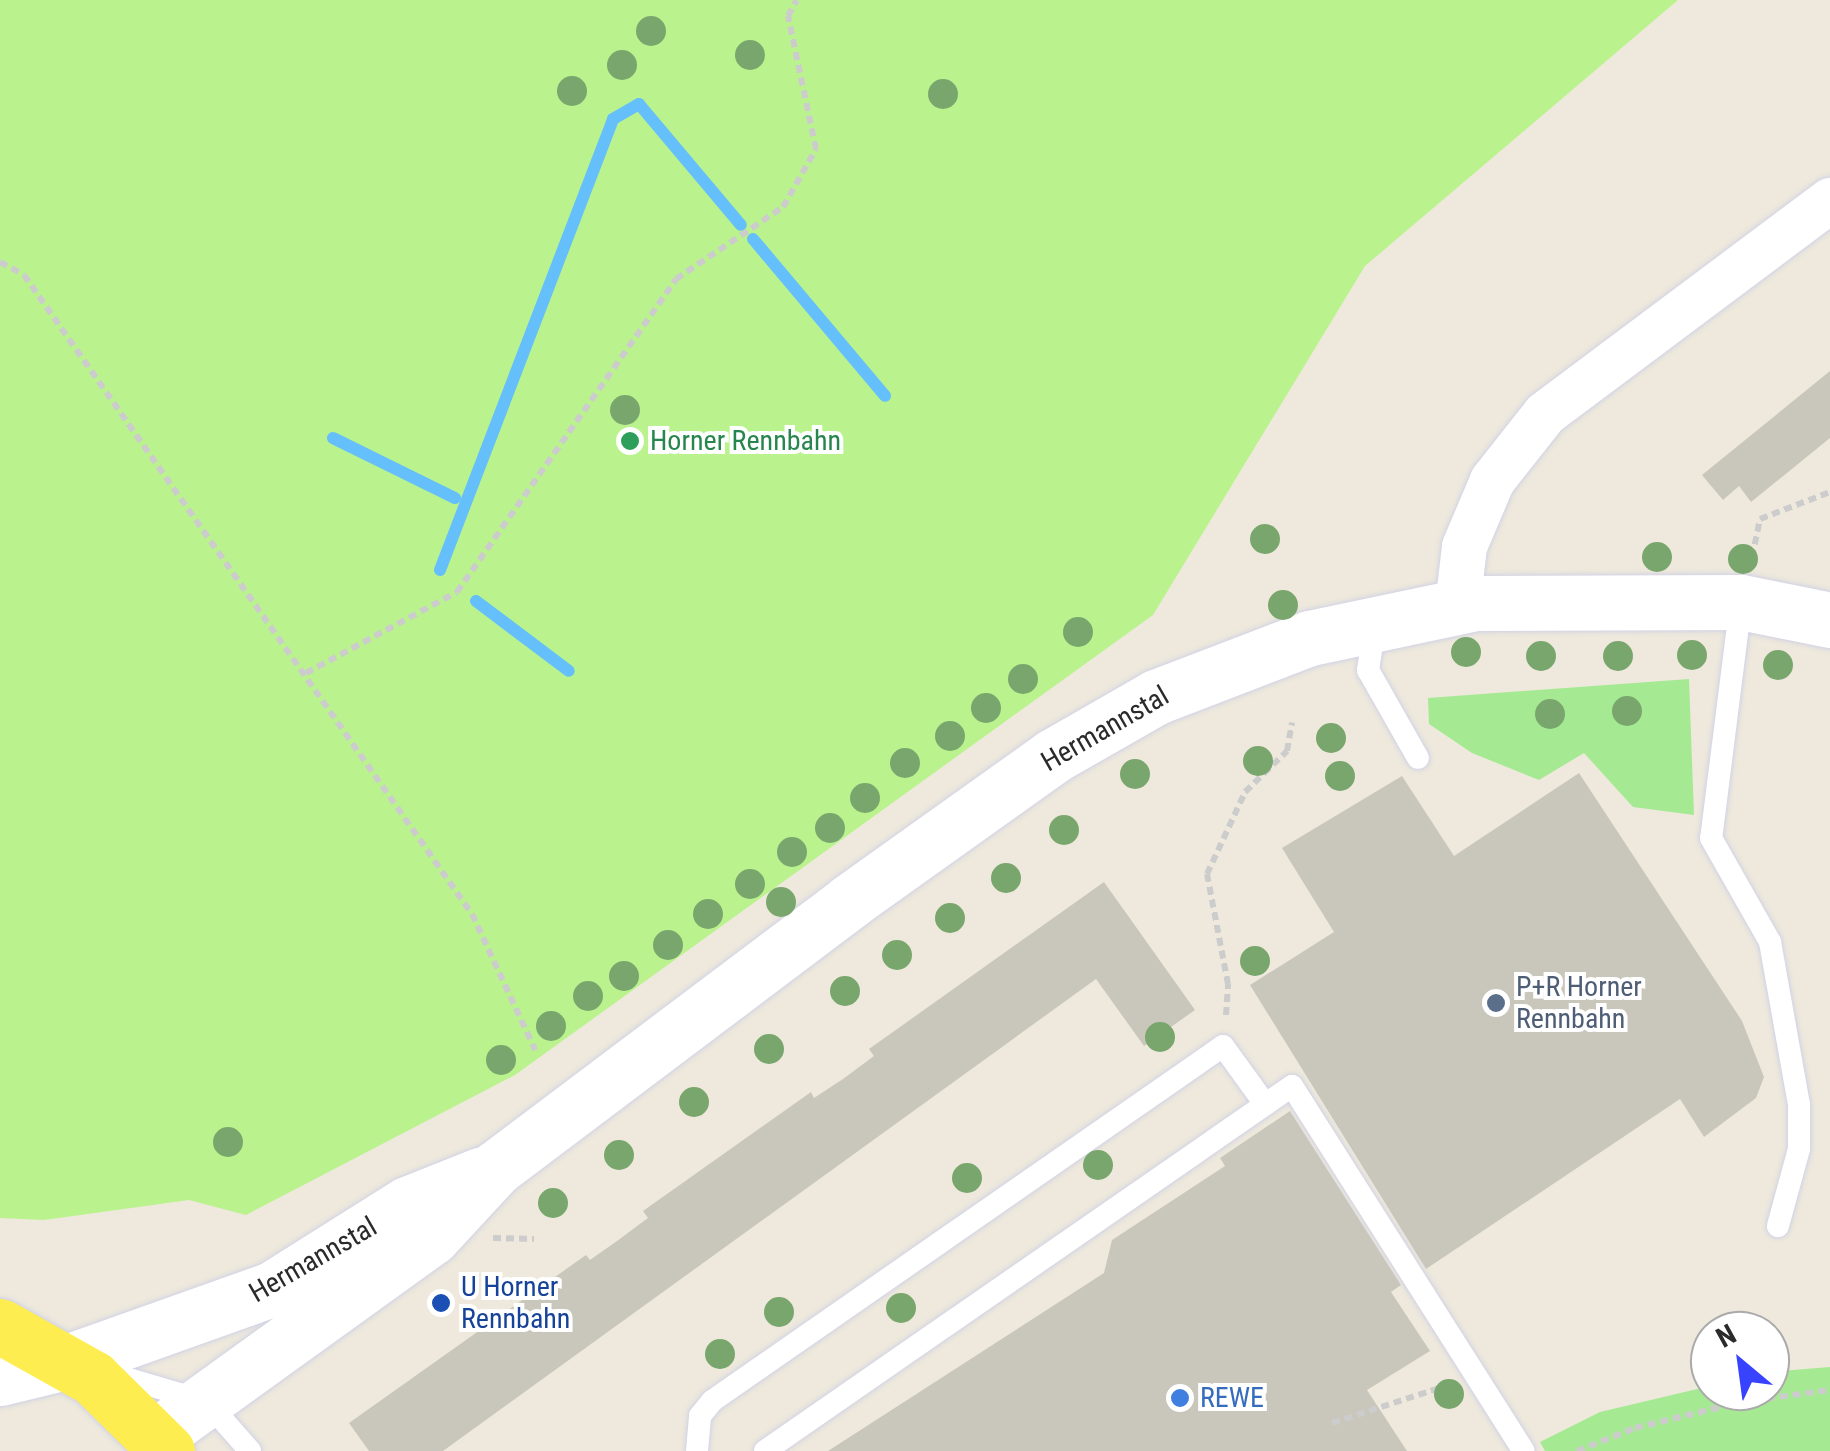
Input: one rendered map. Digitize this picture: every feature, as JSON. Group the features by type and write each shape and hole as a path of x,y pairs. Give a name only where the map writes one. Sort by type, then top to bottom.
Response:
{"main road":[{"path":"0,1326 70,1361 152,1446"}],"street":[{"path":"1456,606 1464,546 1492,480 1544,413 1830,200"},
{"name":"Hermannstal","path":"152,1446 432,1237 496,1168 1054,756 1211,672 1376,622 1456,606 1593,598 1741,602 1830,620"},
{"name":"Hermannstal","path":"0,1378 70,1361 256,1296 407,1204 496,1168"}],"lane":[{"path":"1741,602 1711,838 1770,942 1799,1104 1799,1150 1778,1226"},
{"path":"1376,622 1368,670 1418,758"},
{"path":"698,1451 700,1416 712,1401 1224,1046 1265,1104"},
{"path":"765,1451 1292,1086 1415,1253 1524,1451"},
{"path":"70,1361 207,1402 250,1451"}],"path":[{"path":"306,673 457,592 676,279 783,208 816,149 788,16 797,0"},
{"path":"0,262 24,274 472,914 535,1050"},
{"path":"1741,602 1760,519 1830,492"},
{"path":"1224,1046 1228,984 1207,874 1245,792 1287,751 1292,722"},
{"path":"1332,1423 1479,1375"},
{"path":"1577,1451 1635,1428 1741,1402 1830,1390"}],"green space":[{"name":"Horner Rennbahn","path":"0,0 1678,0 1365,266 1153,615 515,1075 246,1215 189,1200 44,1220 0,1218"},
{"path":"1689,679 1694,815 1633,807 1584,753 1539,780 1472,753 1429,724 1428,698"},
{"path":"1830,1367 1830,1451 1545,1451 1540,1442 1600,1412 1690,1391 1690,1411 1790,1411 1790,1370"}],"building":[{"path":"1830,371 1830,438 1751,502 1739,486 1723,500 1702,475"},
{"name":"P+R Horner Rennbahn","path":"1579,773 1742,1021 1764,1077 1756,1098 1704,1137 1680,1099 1426,1269 1250,985 1334,932 1282,848 1402,776 1454,856"},
{"path":"1104,882 1195,1010 1144,1046 1096,979 443,1451 369,1451 349,1423 586,1255 590,1260 617,1241 648,1218 643,1211 811,1092 814,1098 843,1079 874,1056 869,1049"},
{"path":"1290,1111 1401,1285 1391,1292 1430,1351 1367,1390 1407,1451 828,1451 1104,1273 1112,1240 1225,1166 1220,1158"}],"waterway":[{"path":"440,570 613,119 639,104 741,225"},
{"path":"753,239 885,396"},
{"path":"333,438 455,498"},
{"path":"476,601 569,671"}],"place":[{"name":"Horner Rennbahn","path":"630,441"},
{"name":"P+R Horner Rennbahn","path":"1496,1003"},
{"name":"U Horner Rennbahn","path":"441,1303"},
{"name":"REWE","path":"1180,1398"}]}
